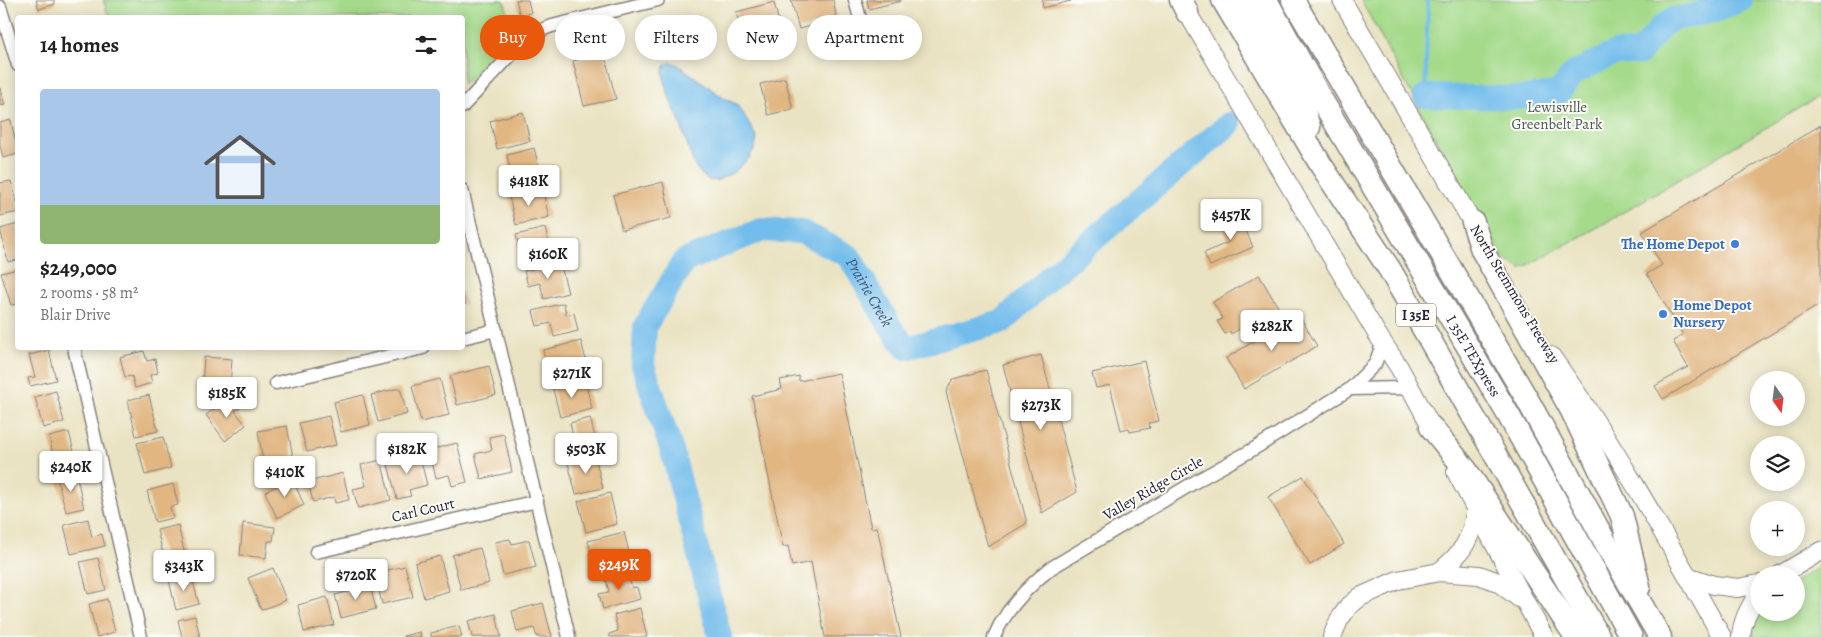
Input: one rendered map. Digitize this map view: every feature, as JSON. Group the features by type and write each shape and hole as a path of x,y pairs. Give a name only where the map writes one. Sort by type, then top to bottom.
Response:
{"highway":[{"name":"I 35E","path":"1223,0 1321,165 1390,270 1599,637"},
{"path":"1246,0 1300,101 1321,165"},
{"name":"I 35E TEXpress","path":"1266,0 1322,101 1509,416 1631,637"},
{"path":"1293,0 1527,399 1660,637"},
{"path":"1473,222 1482,250 1572,411 1622,516 1646,612"},
{"path":"1431,427 1466,470 1576,637"}],"main road":[{"name":"North Stemmons Freeway","path":"1342,0 1543,345 1583,400 1618,455 1722,637"},
{"path":"1182,4 1412,391 1544,637"},
{"path":"1438,572 1453,560 1467,544 1474,524 1476,508"},
{"path":"1795,566 1821,551"},
{"path":"1332,637 1339,620 1348,607 1360,598 1398,580 1438,572 1469,574 1488,578 1506,587 1526,603"},
{"path":"1687,576 1714,585 1738,588 1750,586"},
{"path":"1741,637 1750,607"}],"street":[{"path":"465,104 525,40 536,32 633,3 658,0"},
{"path":"855,0 859,15"},
{"path":"0,6 15,55"},
{"path":"465,202 569,637"},
{"path":"465,337 496,330"},
{"name":"Valley Ridge Circle","path":"994,637 998,627 1016,600 1032,582 1051,568 1121,525 1252,450 1350,389 1375,364 1383,342"},
{"path":"74,350 141,637"},
{"path":"276,383 415,350"},
{"path":"1350,389 1403,388 1412,391"},
{"name":"Carl Court","path":"316,552 537,501"}],"green space":[{"path":"103,0 504,0 509,15 480,15 480,60 488,60 465,83 465,15 108,15"},
{"name":"Lewisville Greenbelt Park","path":"1361,0 1821,0 1821,95 1600,226 1521,269 1504,259 1435,138"},
{"path":"1821,566 1821,637 1755,637 1752,628 1756,621 1805,621 1805,576"}],"water":[{"path":"671,62 677,64 725,99 736,104 757,138 755,148 749,158 734,172 718,180 710,181 694,165 679,119 670,100 663,73 665,65"}],"building":[{"path":"36,0 54,0 55,4 39,9"},
{"path":"516,0 528,0 531,13 520,15"},
{"path":"791,0 833,0 836,15 807,15 807,27 799,29 797,15 795,15"},
{"path":"867,0 901,0 901,1 869,9"},
{"path":"1042,0 1071,0 1071,1 1043,8"},
{"path":"774,2 777,15 737,15 736,12"},
{"path":"606,60 616,99 584,106 573,61"},
{"path":"785,78 793,109 768,115 760,84"},
{"path":"0,88 5,105 0,106"},
{"path":"523,112 530,141 497,149 490,121"},
{"path":"11,120 15,139 15,155 3,158 0,145 0,123"},
{"name":"The Home Depot","path":"1821,125 1821,304 1663,399 1655,386 1688,367 1673,341 1683,335 1647,274 1662,265 1642,232"},
{"path":"534,148 542,179 506,189 501,171 510,169 507,155"},
{"path":"11,181 15,195 15,213 0,216 0,183"},
{"path":"663,182 671,218 622,230 613,195"},
{"path":"542,189 549,217 516,225 509,197"},
{"path":"1238,212 1253,247 1210,266 1204,253 1229,242 1220,220"},
{"path":"15,225 15,261 8,262 0,229"},
{"path":"545,228 549,244 554,242 557,255 531,261 528,246 519,248 516,235"},
{"path":"560,262 568,293 544,299 540,283 528,286 524,271"},
{"path":"15,270 15,304 11,305 1,273"},
{"path":"1259,275 1278,307 1231,334 1230,331 1225,334 1217,321 1223,319 1213,302"},
{"path":"564,303 566,315 574,313 578,331 554,337 551,323 537,326 533,311"},
{"path":"1299,315 1317,346 1244,389 1226,358"},
{"path":"581,341 588,368 549,377 543,350"},
{"path":"49,350 56,380 30,386 28,378 35,377 29,355"},
{"path":"144,351 147,361 155,359 158,373 150,375 152,383 135,388 132,376 125,377 120,357"},
{"path":"1041,355 1077,492 1042,513 1003,365"},
{"path":"204,357 232,359 230,388 202,386"},
{"path":"1144,361 1159,421 1149,423 1150,428 1130,432 1129,428 1121,430 1110,385 1096,388 1092,373"},
{"path":"489,366 496,395 457,405 450,376"},
{"path":"986,370 1027,523 988,547 946,392 953,379"},
{"path":"839,373 871,528 877,527 901,637 825,637 811,562 792,566 788,546 783,547 752,396 782,389 780,380 799,376 799,381"},
{"path":"440,379 449,415 421,422 412,386"},
{"path":"585,381 592,409 560,417 553,389"},
{"path":"400,388 407,414 378,422 371,395"},
{"path":"56,391 64,422 43,428 35,397"},
{"path":"149,395 158,431 136,436 128,400"},
{"path":"363,395 370,425 341,432 334,402"},
{"path":"232,396 240,408 235,411 246,425 225,441 206,415"},
{"path":"329,416 336,445 307,452 299,423"},
{"path":"590,418 595,437 601,436 604,447 568,456 565,443 574,441 570,423"},
{"path":"287,426 293,457 263,462 258,431"},
{"path":"69,432 77,464 57,469 49,437"},
{"path":"504,434 512,472 481,479 475,454 492,450 489,437"},
{"path":"163,437 171,468 145,475 137,443"},
{"path":"457,443 467,482 452,486 449,475 436,478 429,450"},
{"path":"419,453 427,485 409,490 411,496 397,499 387,461"},
{"path":"595,456 603,488 576,494 568,463"},
{"path":"381,460 391,500 358,508 353,489 366,486 361,465"},
{"path":"76,473 84,508 66,512 57,478"},
{"path":"343,473 349,500 335,503 334,497 313,502 308,482"},
{"path":"1303,476 1344,544 1310,565 1268,497"},
{"path":"292,478 304,505 277,518 265,492"},
{"path":"173,484 178,505 170,507 173,518 155,522 147,491"},
{"path":"610,493 617,524 586,532 578,501"},
{"path":"88,519 92,537 102,534 105,546 71,554 64,525"},
{"path":"243,523 275,527 273,541 268,541 266,558 240,555"},
{"path":"178,525 186,560 166,565 157,530"},
{"path":"624,532 631,560 595,569 588,541"},
{"path":"510,539 512,544 529,540 536,567 503,575 495,542"},
{"path":"480,548 489,583 461,590 452,555"},
{"path":"440,556 449,591 424,598 415,563"},
{"path":"98,558 106,590 88,594 80,562"},
{"path":"405,566 413,597 382,604 375,573"},
{"path":"273,568 286,600 261,610 248,578"},
{"path":"627,571 632,588 637,587 640,599 603,609 599,594 609,592 605,576"},
{"path":"191,574 199,604 176,610 169,580"},
{"path":"369,582 376,609 341,618 335,595 355,590 354,586"},
{"path":"327,597 334,625 304,632 298,605"},
{"path":"107,599 115,632 97,637 89,604"},
{"path":"543,603 552,637 537,637 534,628 517,632 512,611"},
{"path":"640,608 647,637 610,637 609,634 618,631 614,615"},
{"path":"496,614 501,637 472,637 468,621"},
{"path":"195,616 200,637 182,637 178,620"},
{"path":"459,626 462,637 431,637 431,633"},
{"path":"420,632 421,637 403,637 403,636"}],"waterway":[{"path":"1425,96 1428,0"},
{"name":"Prairie Creek","path":"1425,96 1519,98 1559,92 1574,73 1615,53 1640,53 1662,26 1673,19 1715,11 1741,0"},
{"name":"Prairie Creek","path":"720,637 672,451 643,365 645,326 684,261 761,230 802,232 849,256 890,326 906,348 1002,322 1052,275 1229,124"}],"place":[{"name":"The Home Depot","path":"1735,244"},
{"name":"Home Depot Nursery","path":"1663,314"}]}
